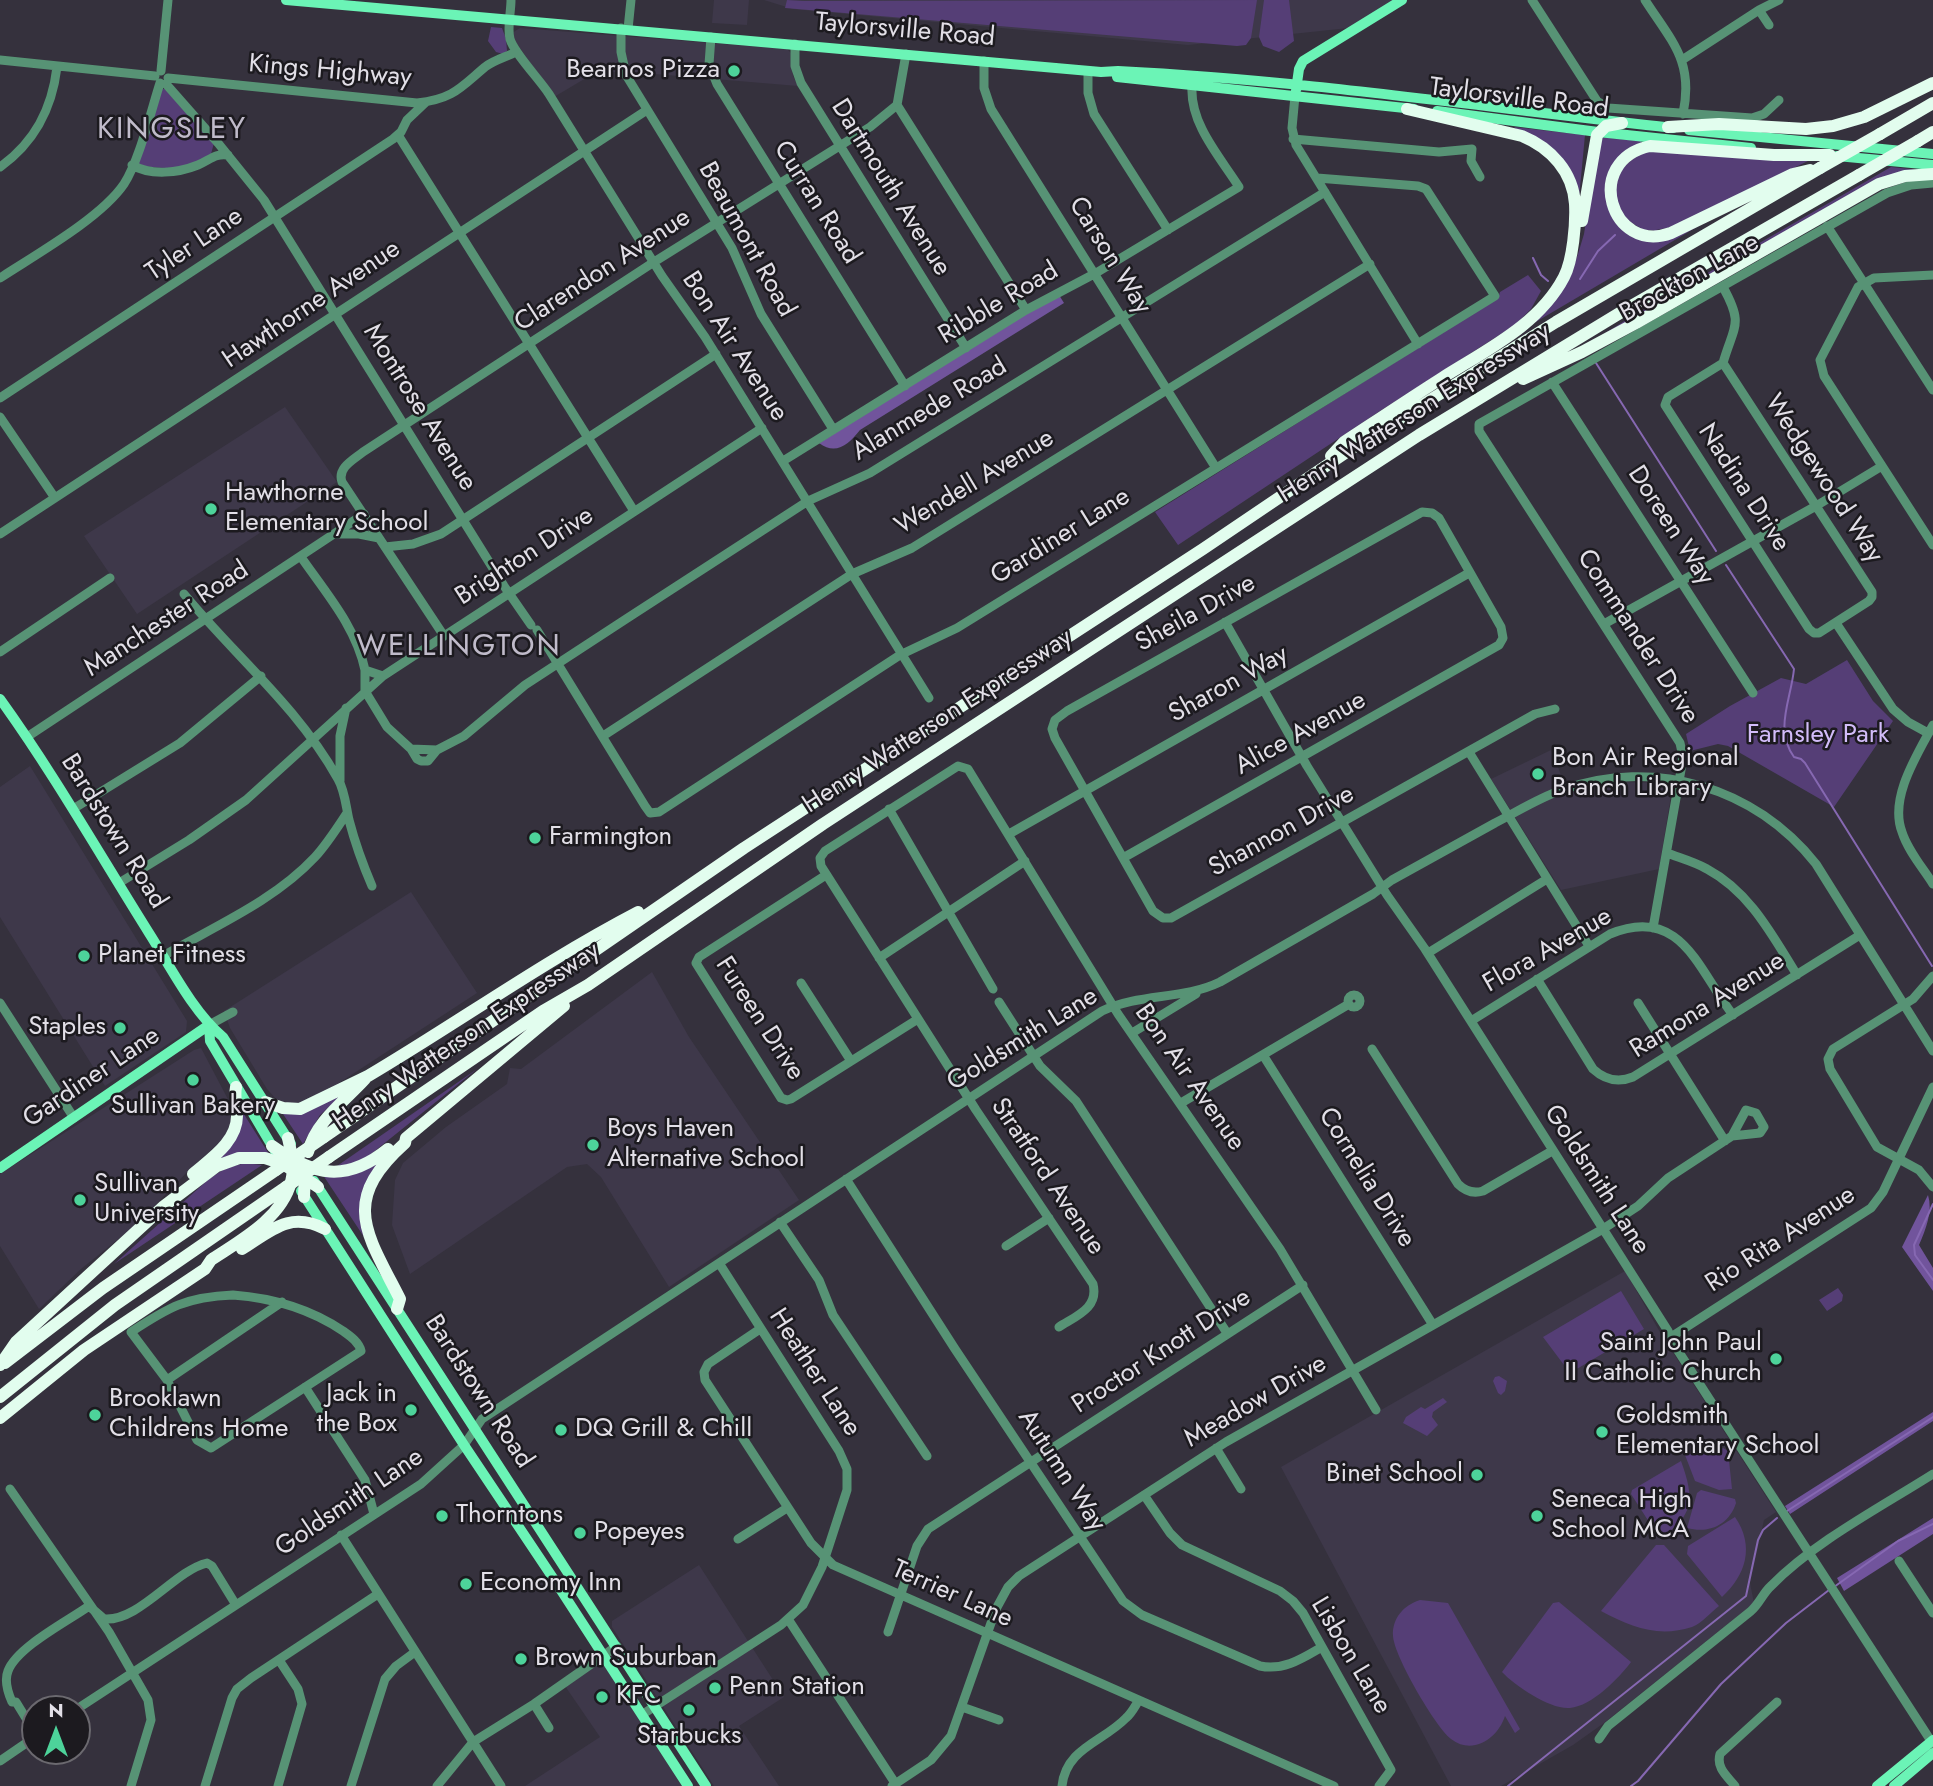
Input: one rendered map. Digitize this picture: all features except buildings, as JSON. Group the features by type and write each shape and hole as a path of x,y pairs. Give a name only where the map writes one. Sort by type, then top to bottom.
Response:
{"highway":[{"path":"1668,128 1719,124 1794,129 1825,127 1864,117 1933,83"},
{"name":"Henry Watterson Expressway","path":"0,1397 115,1305 291,1171 324,1137 682,890 1316,472 1556,321 1933,103"},
{"path":"1316,472 1344,442 1519,329 1557,289 1568,269 1574,226 1574,199 1568,176 1553,155 1536,142 1522,136 1407,109"},
{"path":"1569,257 1578,242 1581,230 1593,148 1598,132 1606,126 1622,123"},
{"name":"Henry Watterson Expressway","path":"0,1366 103,1288 291,1171 329,1157 543,1011 588,985 823,824 1469,404 1633,305 1928,136"},
{"path":"1820,168 1793,174 1662,236 1646,235 1630,229 1618,216 1611,198 1614,173 1621,162 1638,149 1650,146 1774,155 1830,155"},
{"path":"1469,404 1625,329 1879,184 1905,176 1933,174"},
{"path":"265,1102 283,1108 300,1109 368,1076 599,932 682,890"},
{"path":"291,1171 331,1172 357,1169 369,1163 397,1142 407,1138 588,985"},
{"path":"291,1171 323,1124 368,1076"},
{"path":"164,1206 165,1200 232,1136 237,1117 234,1099 236,1087"},
{"path":"205,1269 211,1260 264,1224 287,1191 291,1171 288,1138"},
{"path":"397,1309 400,1298 369,1236 365,1208 376,1172 407,1138"},
{"path":"272,1146 291,1171 304,1197"},
{"path":"0,1366 16,1342 164,1206 228,1160 265,1158 318,1186"},
{"path":"0,1418 84,1350 205,1269 215,1266 290,1222 306,1221 325,1229"}],"main road":[{"name":"Taylorsville Road","path":"286,0 1088,71 1192,75 1407,109 1598,132 1933,166"},
{"path":"1296,91 1303,61 1402,0"},
{"name":"Taylorsville Road","path":"1101,72 1117,77 1192,87 1296,91 1492,106 1622,123 1933,154"},
{"path":"1446,112 1485,111 1492,106"},
{"name":"Bardstown Road","path":"0,699 73,809 163,956 209,1025 223,1037 288,1138"},
{"name":"Bardstown Road","path":"209,1025 210,1041 272,1146"},
{"name":"Gardiner Lane","path":"0,1168 209,1025"},
{"name":"Bardstown Road","path":"318,1186 473,1430 617,1646 706,1786"},
{"name":"Bardstown Road","path":"304,1197 688,1786"},
{"path":"547,1569 562,1563"},
{"path":"1877,1786 1933,1745"},
{"path":"1894,1786 1933,1745"}],"street":[{"path":"0,278 96,213 121,188 132,166 162,79 168,0"},
{"path":"419,0 419,12"},
{"path":"511,0 510,38 516,52"},
{"name":"Beaumont Road","path":"631,0 624,29 624,69 741,263 761,314 833,429"},
{"path":"1532,0 1597,101 1603,106 1614,109 1752,118 1764,114 1779,100"},
{"path":"1645,0 1682,60 1688,88 1683,114"},
{"path":"1682,60 1779,0"},
{"path":"1759,10 1769,25"},
{"name":"Curran Road","path":"711,37 709,55 712,74 905,386"},
{"name":"Dartmouth Avenue","path":"795,44 797,76 838,146 966,348"},
{"name":"Kings Highway","path":"0,61 162,79 426,102 458,90 487,66 516,52"},
{"name":"Bon Air Avenue","path":"516,52 535,74 654,262 716,354 929,698"},
{"path":"906,54 897,105 1026,310"},
{"name":"Carson Way","path":"984,61 984,88 991,108 1216,468"},
{"path":"0,167 24,146 41,124 54,89 57,67"},
{"path":"1088,71 1088,93 1094,114 1168,230"},
{"name":"Montrose Avenue","path":"162,79 228,155 275,217 509,593 558,664 652,814"},
{"name":"Ribble Road","path":"783,461 1026,310 1096,273 1239,187 1199,124 1192,103 1192,87"},
{"path":"1296,91 1292,121 1293,139 1418,344"},
{"path":"391,100 398,105 407,120"},
{"name":"Tyler Lane","path":"0,398 398,135 407,120 426,102"},
{"name":"Clarendon Avenue","path":"364,514 341,480 341,471 352,460 654,262 870,127 897,105"},
{"name":"Hawthorne Avenue","path":"0,534 647,110"},
{"path":"398,135 634,511"},
{"path":"1293,139 1439,152 1472,149 1471,162 1480,177"},
{"path":"215,155 218,143"},
{"path":"132,166 149,171 177,171 197,166 215,155 228,155"},
{"name":"Gardiner Lane","path":"652,814 902,654 957,628 1495,296 1426,189 1418,186 1317,178"},
{"name":"Brockton Lane","path":"1479,431 1482,420 1723,287 1887,192 1933,183"},
{"name":"Alanmede Road","path":"365,691 390,732 411,749 417,759 425,762 432,759 437,750 464,736 503,702 558,664 808,501 870,473 1325,192"},
{"path":"1827,226 1933,390"},
{"name":"Wendell Avenue","path":"603,736 852,574 912,548 1370,264"},
{"path":"1933,275 1874,278 1864,282 1855,290 1822,353 1820,366 1933,545"},
{"path":"1723,287 1734,306 1737,322 1723,363"},
{"path":"385,547 429,540 464,520 716,354"},
{"name":"Wedgewood Way","path":"1723,363 1872,595 1869,601 1836,623"},
{"name":"Nadina Drive","path":"1723,363 1668,397 1665,405 1812,632 1819,633 1836,623"},
{"name":"Doreen Way","path":"1552,382 1753,693"},
{"path":"0,417 55,498"},
{"name":"Brighton Drive","path":"119,883 197,835 246,800 383,676 762,428"},
{"name":"Commander Drive","path":"1479,431 1680,743 1682,757 1679,780 1653,928"},
{"path":"1604,624 1816,506 1882,466"},
{"name":"Sheila Drive","path":"1084,791 1052,733 1055,720 1067,711 1416,514 1429,512 1439,518 1469,573"},
{"path":"364,514 444,636"},
{"name":"Manchester Road","path":"27,737 364,514"},
{"path":"335,534 359,534 379,538"},
{"path":"301,557 351,630 362,654 365,691"},
{"name":"Alice Avenue","path":"1123,858 1499,645 1503,638 1500,627 1469,573"},
{"name":"Sharon Way","path":"1009,834 1469,573"},
{"path":"0,652 110,578"},
{"path":"184,594 205,620 261,676 312,739 340,782"},
{"path":"1225,622 1302,757 1383,887 1548,795 1593,781 1631,776 1679,780 1717,790 1762,814 1786,832 1816,864 1933,1051"},
{"path":"1836,623 1893,709 1908,722 1931,729 1903,786 1898,812 1905,840 1933,884"},
{"path":"365,670 383,676"},
{"path":"73,809 180,743 261,676"},
{"path":"346,707 340,736 340,782 347,813 372,886"},
{"name":"Shannon Drive","path":"1084,791 1153,911 1167,919 1535,714 1555,709"},
{"path":"1469,752 1589,946"},
{"name":"Bon Air Avenue","path":"889,809 953,767 963,766 968,769 1113,1006 1303,1285 1376,1410"},
{"path":"889,809 993,989"},
{"name":"Stratford Avenue","path":"889,809 825,851 820,858 821,866 969,1098 1093,1284 1095,1293 1089,1307 1059,1327"},
{"path":"163,956 262,900 292,878 325,846 347,813"},
{"path":"1667,853 1706,867 1736,888 1760,916 1797,975"},
{"path":"879,958 1025,861"},
{"path":"1924,869 1933,863"},
{"name":"Fureen Drive","path":"826,875 699,957 696,963 784,1100 791,1099 918,1019"},
{"path":"1428,953 1547,879"},
{"name":"Goldsmith Lane","path":"91,1700 421,1484 464,1445 482,1419 1102,1011 1139,999 1200,991 1238,973 1383,887 1428,953 1826,1582 1933,1745"},
{"name":"Flora Avenue","path":"1471,1021 1610,934 1625,929 1653,928 1677,938 1693,952 1733,1015"},
{"name":"Ramona Avenue","path":"1537,979 1589,1065 1601,1076 1616,1081 1627,1080 1860,936"},
{"path":"1933,976 1913,999 1837,1046 1829,1056 1830,1069 1871,1139 1881,1150 1919,1170 1933,1187"},
{"path":"801,983 851,1061"},
{"path":"1132,1033 1200,991"},
{"path":"999,1002 1042,1069 1078,1103 1227,1333"},
{"path":"0,1003 74,1118"},
{"path":"1638,1003 1670,1055"},
{"path":"1181,1103 1349,1004"},
{"path":"209,1025 233,1012"},
{"path":"1372,1049 1458,1184 1464,1189 1472,1192 1483,1191 1552,1151"},
{"name":"Cornelia Drive","path":"1263,1055 1433,1325"},
{"name":"Meadow Drive","path":"893,1785 937,1754 951,1736 1000,1599 1014,1581 1216,1448 1603,1229 1638,1206 1668,1178 1728,1138 1670,1055"},
{"name":"Rio Rita Avenue","path":"1671,1337 1871,1208 1880,1198 1933,1087"},
{"name":"Autumn Way","path":"846,1179 1116,1593 1133,1609 1152,1620 1267,1668 1287,1665 1322,1647"},
{"path":"1006,1246 1049,1218"},
{"path":"780,1222 819,1280 833,1315 927,1456"},
{"name":"Heather Lane","path":"643,1714 788,1619 808,1597 847,1490 846,1463 719,1263"},
{"name":"Proctor Knott Drive","path":"888,1632 919,1541 928,1530 1303,1285"},
{"path":"233,1295 282,1302 319,1317 360,1345 361,1351 211,1448 197,1440 167,1380 131,1332 176,1304 194,1299 233,1295"},
{"path":"167,1380 282,1302"},
{"name":"Terrier Lane","path":"760,1329 708,1364 704,1376 787,1508 824,1557 843,1571 1334,1786"},
{"path":"305,1387 365,1480 374,1514"},
{"path":"1216,1448 1241,1489"},
{"path":"1600,1740 1608,1726 1751,1611 1759,1604 1769,1587 1809,1554 1933,1474"},
{"path":"10,1489 109,1632 148,1700 152,1715 131,1786"},
{"name":"Lisbon Lane","path":"1144,1495 1170,1533 1182,1545 1286,1595 1303,1612 1391,1770 1379,1786"},
{"path":"738,1539 787,1508"},
{"path":"341,1535 501,1786"},
{"path":"1899,1562 1933,1613"},
{"path":"89,1606 104,1619 114,1619 141,1607 152,1596 207,1563 212,1566 236,1605"},
{"path":"205,1786 234,1693 243,1684 378,1594"},
{"path":"21,1711 16,1702 11,1700 6,1685 7,1672 14,1661 28,1648 89,1606"},
{"path":"788,1619 893,1785"},
{"path":"437,1786 473,1742 534,1704 617,1646"},
{"path":"351,1786 385,1679 415,1652"},
{"path":"278,1786 302,1704 298,1689 279,1660"},
{"path":"1062,1786 1064,1773 1074,1756 1126,1719 1139,1700"},
{"path":"1735,1786 1721,1769 1720,1754 1777,1702"},
{"path":"534,1704 549,1728"},
{"path":"962,1707 999,1720"},
{"path":"0,1761 21,1745"}],"shaded area":[{"path":"714,0 749,0 747,25 712,23"},
{"path":"764,0 1397,0 1358,27 1188,45 793,9"},
{"path":"520,28 787,49 791,53 793,76 798,86 619,71 586,78 554,97 515,41 512,33"},
{"path":"1059,295 1064,303 860,430 847,444 831,448 819,443 1012,322"},
{"name":"Hawthorne Elementary School","path":"285,407 337,482 137,614 84,536"},
{"path":"1551,750 1568,792 1614,782 1673,783 1659,869 1561,890 1491,779"},
{"path":"30,766 187,1021 186,1032 105,1086 0,917 0,787"},
{"path":"411,892 477,993 322,1094 299,1104 276,1099 267,1089 230,1028 224,1011"},
{"name":"Boys Haven Alternative School","path":"652,972 689,1037 799,1200 669,1287 601,1177 587,1164 567,1167 410,1274 392,1225 395,1180 403,1163 446,1127 507,1084 510,1068 521,1069"},
{"name":"Sullivan University","path":"201,1048 231,1105 234,1119 228,1135 191,1168 136,1225 81,1269 39,1309 0,1246 0,1174"},
{"path":"1928,1195 1929,1214 1919,1245 1933,1268 1933,1291 1902,1247"},
{"path":"1625,1271 1661,1334 1776,1512 1764,1520 1750,1583 1754,1603 1573,1745 1501,1786 1451,1786 1281,1467"},
{"path":"1933,1412 1933,1421 1790,1514 1785,1506"},
{"path":"1933,1518 1933,1534 1844,1591 1837,1578"},
{"path":"699,1565 784,1697 739,1726 779,1786 714,1786 612,1627 612,1621"},
{"path":"602,1662 682,1786 525,1786 600,1737 565,1686"}],"green space":[{"path":"787,0 1257,0 1251,38 1246,45 1237,46 785,8"},
{"path":"1264,0 1289,0 1294,41 1279,52 1263,46 1259,37"},
{"path":"491,27 502,28 507,51 503,54 496,52 488,41"},
{"path":"162,89 165,89 214,143 211,154 185,166 158,168 139,165 137,159"},
{"path":"1514,127 1585,135 1579,198 1569,173"},
{"path":"1599,137 1641,141 1607,186 1633,234 1707,221 1534,323 1570,274 1578,254 1584,234"},
{"path":"1641,152 1694,152 1808,161 1667,230 1643,230 1623,217 1614,196 1618,172"},
{"path":"1891,167 1919,170 1908,172 1599,337 1626,320"},
{"path":"1528,275 1541,291 1531,309 1515,325 1178,545 1155,512 1498,298 1500,292"},
{"name":"Farnsley Park","path":"1847,660 1873,701 1893,721 1834,807 1728,746 1718,744 1690,751 1686,734 1730,706 1781,678 1806,684"},
{"path":"477,1069 366,1158 353,1164 337,1166"},
{"path":"348,1089 320,1115 303,1144 283,1114"},
{"path":"240,1108 269,1154 241,1152 214,1162"},
{"path":"379,1161 369,1179 368,1243 323,1175"},
{"path":"245,1163 262,1165 114,1264 209,1179 226,1168"},
{"path":"1838,1288 1843,1295 1842,1301 1827,1311 1819,1300"},
{"path":"1621,1291 1644,1329 1570,1373 1543,1337"},
{"path":"1499,1376 1507,1381 1505,1391 1501,1395 1493,1381"},
{"path":"1443,1398 1447,1402 1433,1412 1432,1417 1438,1425 1427,1436 1403,1423 1406,1417 1421,1407 1425,1409"},
{"path":"1723,1448 1728,1451 1732,1489 1719,1490 1695,1481 1685,1455"},
{"path":"1681,1461 1688,1486 1688,1506 1680,1522 1660,1539 1631,1494 1632,1490"},
{"path":"1701,1490 1735,1499 1736,1503 1733,1511 1717,1526 1703,1530 1687,1528 1697,1493"},
{"path":"1735,1517 1745,1539 1745,1560 1737,1579 1722,1597 1687,1554 1688,1546"},
{"path":"1656,1545 1664,1545 1719,1606 1692,1627 1656,1631 1623,1622 1601,1611"},
{"path":"1420,1600 1448,1603 1520,1729 1515,1733 1505,1716 1491,1737 1484,1742 1468,1746 1451,1739 1435,1720 1400,1659 1393,1636 1400,1613"},
{"path":"1559,1602 1631,1662 1596,1697 1570,1708 1553,1705 1534,1696 1502,1672 1553,1603"}],"waterway":[{"path":"1580,279 1598,251 1615,235"},
{"path":"1533,258 1541,275 1548,281"},
{"path":"1596,363 1716,551"},
{"path":"1726,565 1794,669 1784,725 1788,746 1794,757 1805,763 1932,966"},
{"path":"1933,1204 1914,1245 1915,1255 1933,1280"},
{"path":"1787,1511 1933,1417"},
{"path":"1508,1786 1746,1596 1758,1540 1763,1530 1777,1518"},
{"path":"1834,1587 1898,1541 1933,1524"},
{"path":"1631,1786 1721,1684 1786,1623 1829,1590"}],"place":[{"name":"Bearnos Pizza","path":"734,71"},
{"name":"Hawthorne Elementary School","path":"211,509"},
{"name":"Bon Air Regional Branch Library","path":"1538,774"},
{"name":"Farmington","path":"535,838"},
{"name":"Planet Fitness","path":"84,956"},
{"name":"Staples","path":"120,1028"},
{"name":"Sullivan Bakery","path":"193,1080"},
{"name":"Boys Haven Alternative School","path":"593,1145"},
{"name":"Sullivan University","path":"80,1200"},
{"name":"Saint John Paul II Catholic Church","path":"1776,1359"},
{"name":"Jack in the Box","path":"411,1410"},
{"name":"Brooklawn Childrens Home","path":"95,1415"},
{"name":"DQ Grill & Chill","path":"561,1430"},
{"name":"Goldsmith Elementary School","path":"1602,1432"},
{"name":"Binet School","path":"1477,1475"},
{"name":"Thorntons","path":"442,1516"},
{"name":"Seneca High School MCA","path":"1537,1516"},
{"name":"Popeyes","path":"580,1533"},
{"name":"Economy Inn","path":"466,1584"},
{"name":"Brown Suburban","path":"521,1659"},
{"name":"Penn Station","path":"715,1688"},
{"name":"KFC","path":"602,1697"},
{"name":"Starbucks","path":"689,1710"}],"district":[{"name":"KINGSLEY","path":"172,131"},
{"name":"WELLINGTON","path":"459,648"}]}
